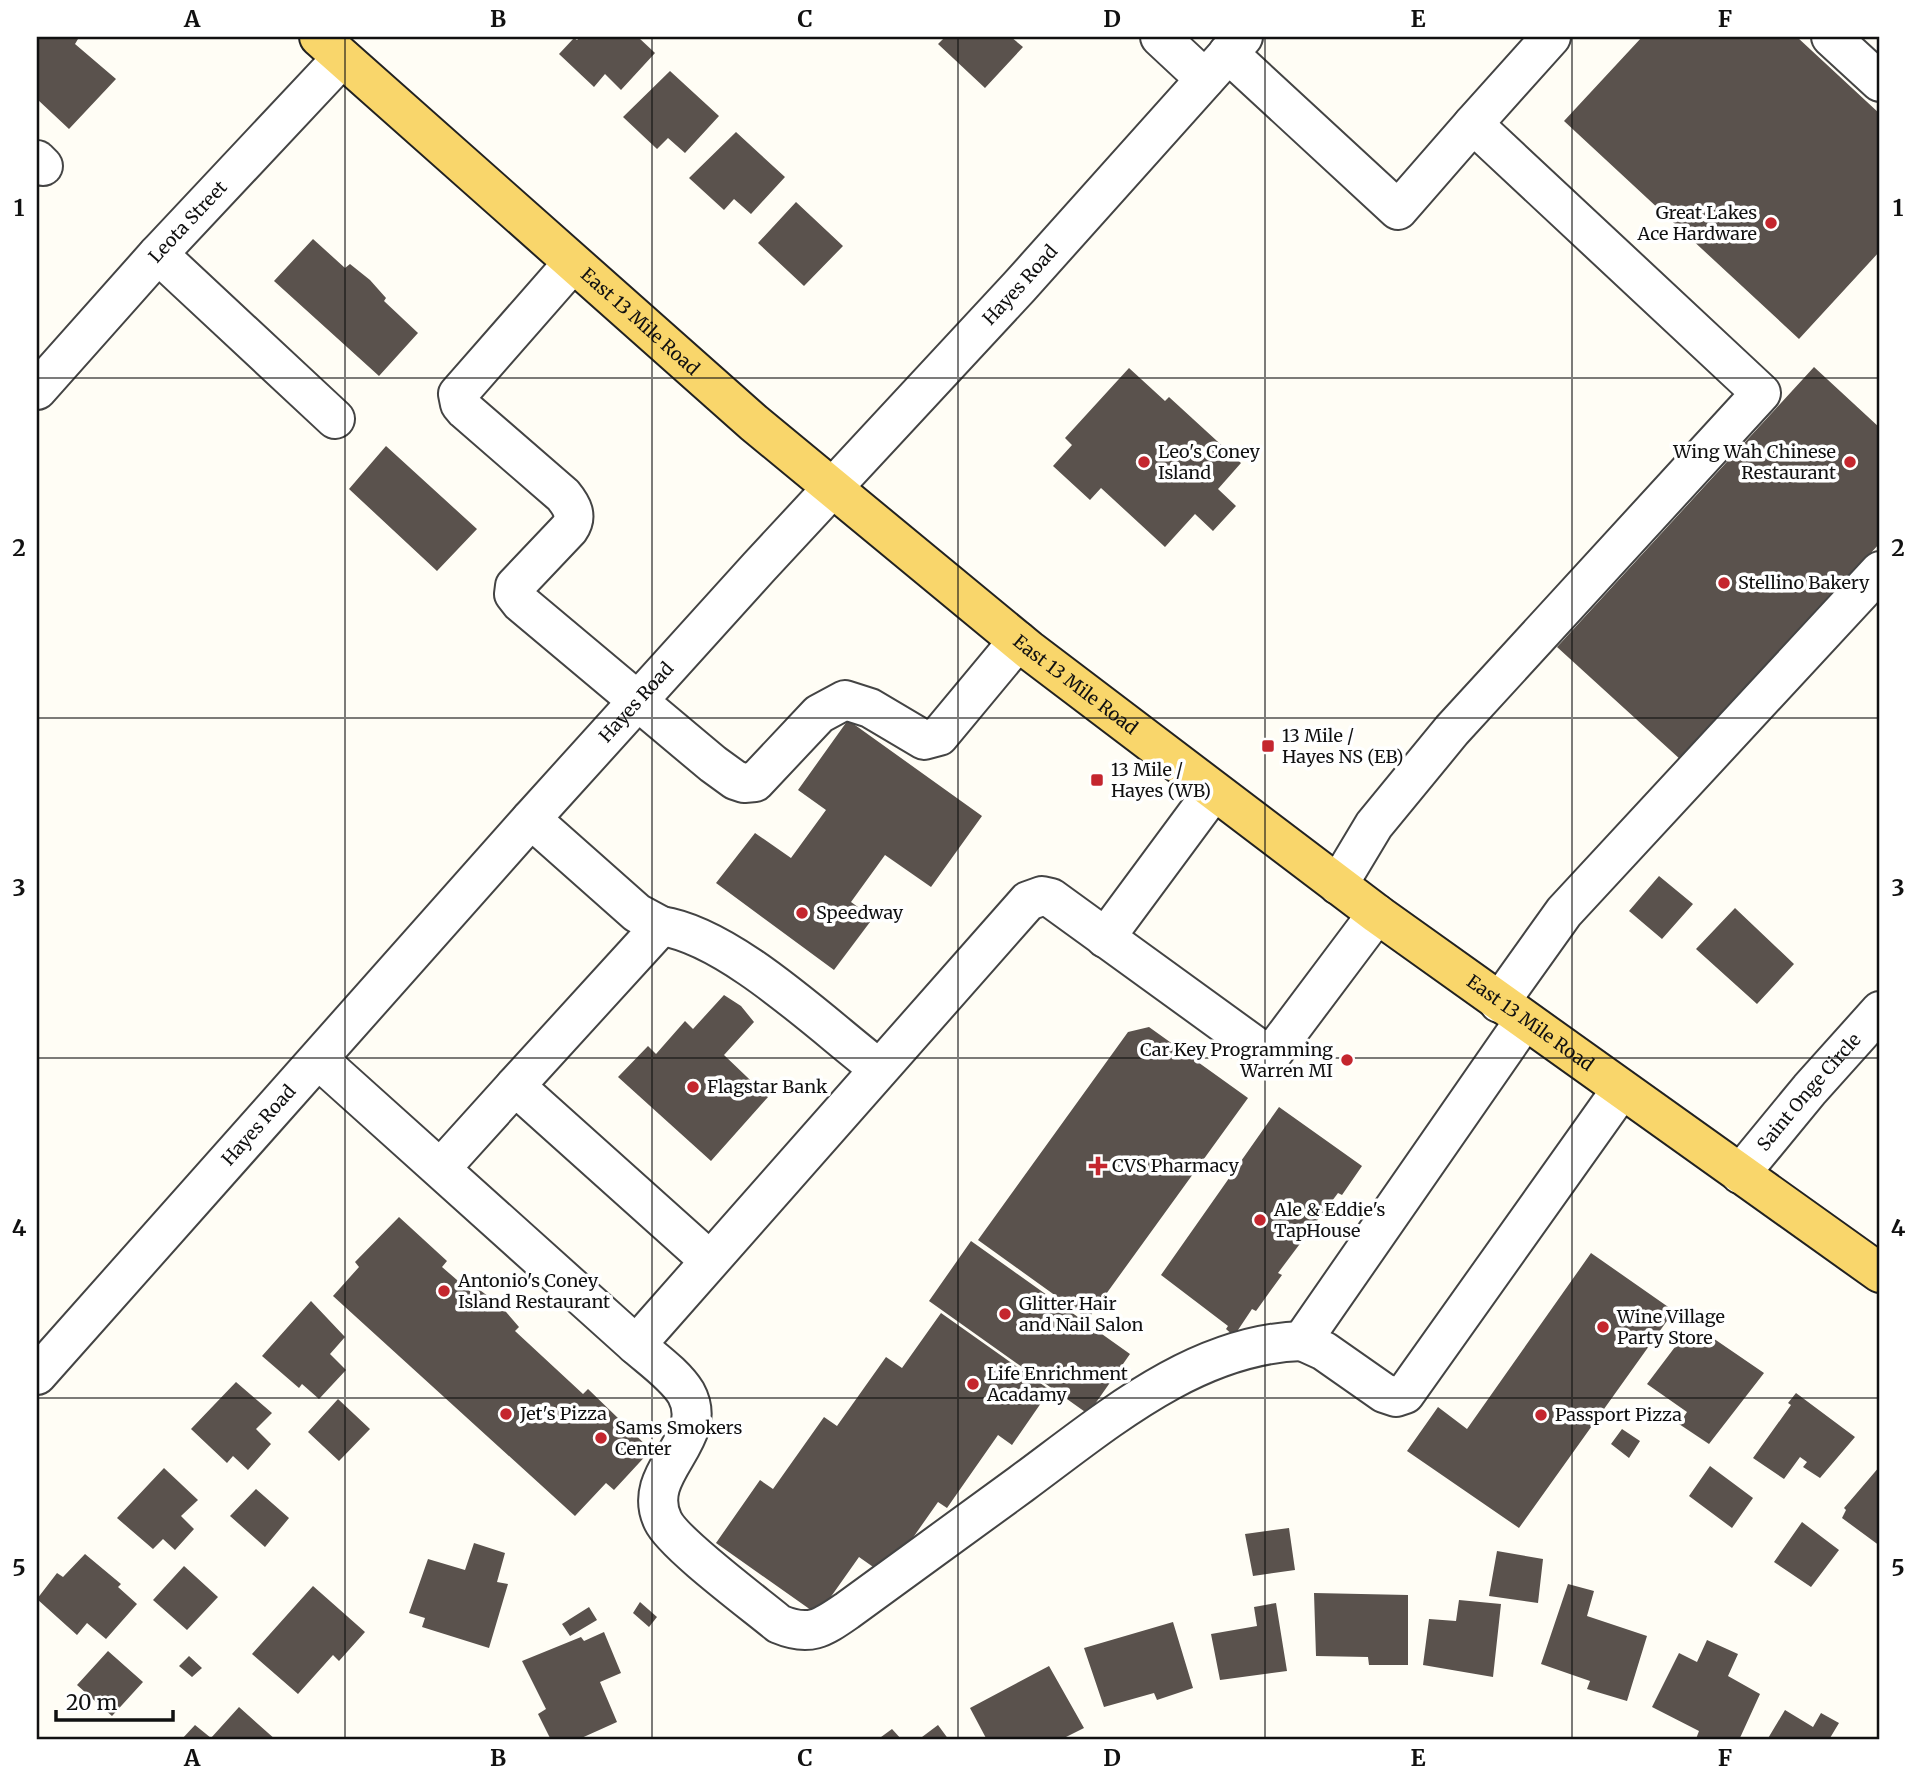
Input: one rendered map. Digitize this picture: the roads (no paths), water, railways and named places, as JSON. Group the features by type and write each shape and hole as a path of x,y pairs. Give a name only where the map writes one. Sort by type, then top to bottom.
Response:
{"main road":[{"name":"East 13 Mile Road","path":"330,47 572,264 832,490 1018,641 1213,792 1377,914 1880,1273"}],"street":[{"path":"1160,37 1225,56 1398,210 1551,37"},
{"path":"1831,37 1880,82"},
{"name":"Leota Street","path":"37,390 158,254 330,47"},
{"name":"Hayes Road","path":"37,1375 531,819 1019,287 1225,56"},
{"path":"1338,885 1374,825 1452,730 1761,393 1473,124"},
{"path":"158,254 335,419"},
{"path":"572,264 461,389 457,399 465,411 563,495 572,508 574,522 569,529 515,586 514,594 535,615 734,780 744,783 755,782 819,714 845,700 870,708 924,740 939,736 954,722 1018,641"},
{"path":"1302,1341 1511,1012 1564,912 1880,570"},
{"path":"1105,938 1213,792"},
{"path":"531,819 637,913 661,926 679,929 729,952 878,1068"},
{"path":"636,1345 1028,901 1042,895 1051,898 1262,1051 1272,1055 1377,914"},
{"path":"440,1168 661,926"},
{"name":"Saint Onge Circle","path":"1740,1174 1810,1089 1880,1012"},
{"path":"318,1060 684,1390 692,1406 688,1435 659,1485 658,1505 664,1523 679,1540 779,1623 796,1631 810,1631 848,1610 1083,1438 1168,1383 1225,1354 1274,1342 1302,1341 1324,1351 1384,1393 1395,1397 1405,1394 1621,1090"},
{"path":"515,1087 709,1260"}],"place":[{"name":"Great Lakes Ace Hardware","path":"1771,223"},
{"name":"Leo's Coney Island","path":"1144,462"},
{"name":"Wing Wah Chinese Restaurant","path":"1850,462"},
{"name":"Stellino Bakery","path":"1724,583"},
{"name":"13 Mile / Hayes NS (EB)","path":"1268,746"},
{"name":"13 Mile / Hayes (WB)","path":"1097,780"},
{"name":"Speedway","path":"802,913"},
{"name":"Car Key Programming Warren MI","path":"1347,1060"},
{"name":"Flagstar Bank","path":"693,1087"},
{"name":"CVS Pharmacy","path":"1098,1166"},
{"name":"Ale & Eddie's TapHouse","path":"1260,1220"},
{"name":"Antonio's Coney Island Restaurant","path":"444,1291"},
{"name":"Glitter Hair and Nail Salon","path":"1005,1314"},
{"name":"Wine Village Party Store","path":"1603,1327"},
{"name":"Life Enrichment Acadamy","path":"973,1384"},
{"name":"Jet's Pizza","path":"506,1414"},
{"name":"Passport Pizza","path":"1541,1415"},
{"name":"Sams Smokers Center","path":"601,1438"}]}
